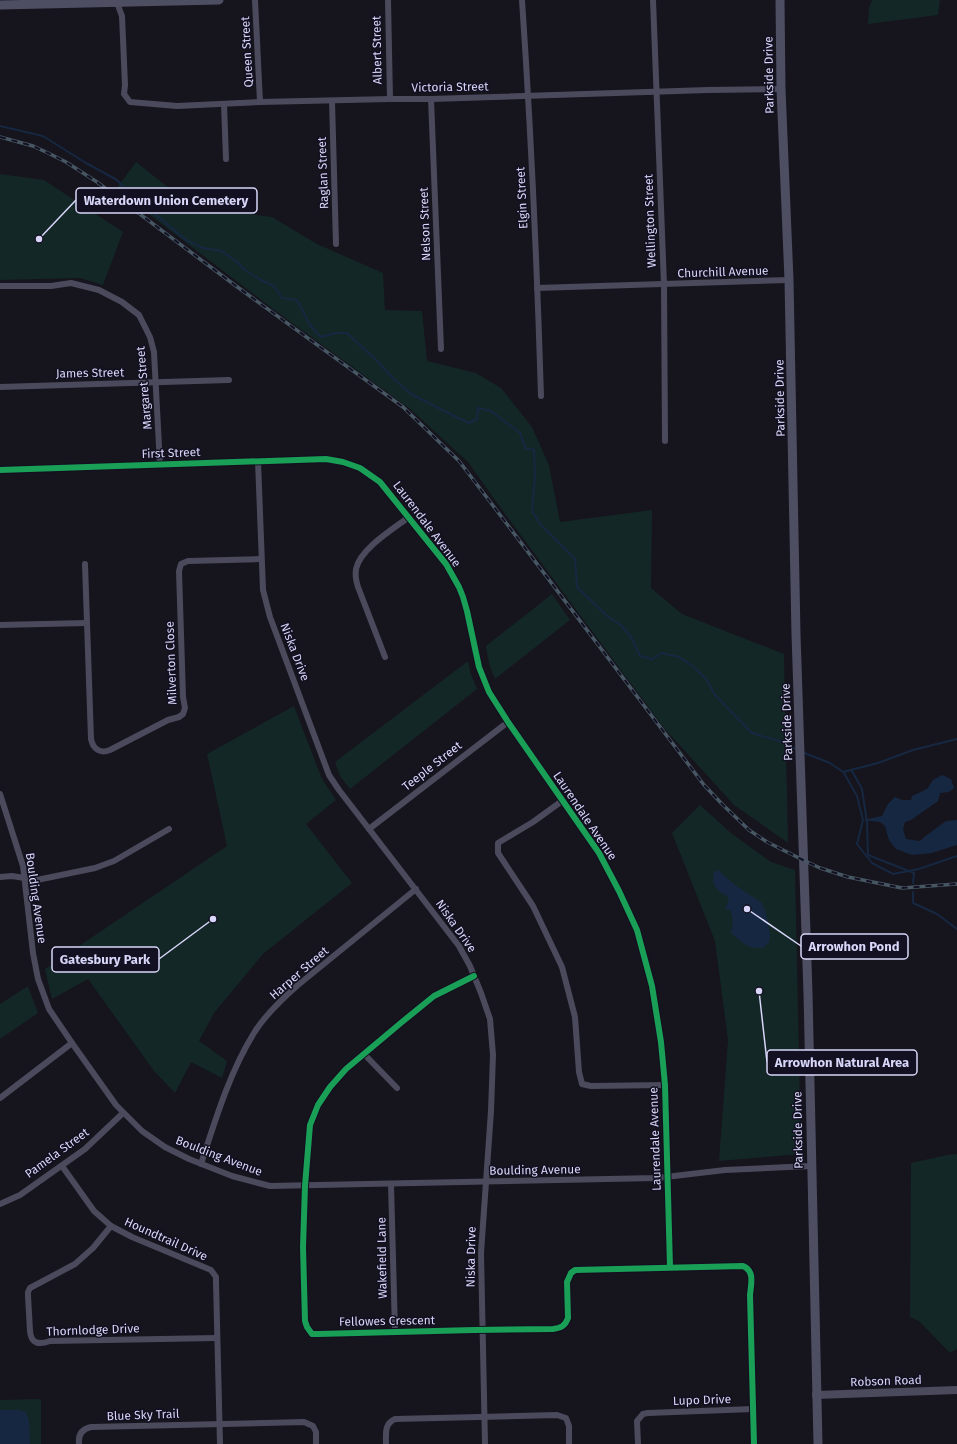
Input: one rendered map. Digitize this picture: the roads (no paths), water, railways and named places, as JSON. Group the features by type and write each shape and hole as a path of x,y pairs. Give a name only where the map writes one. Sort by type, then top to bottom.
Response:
{"main road":[{"path":"0,5 219,0"},
{"name":"Parkside Drive","path":"780,0 781,89 789,280 799,741 808,993 818,1444"}],"street":[{"name":"Queen Street","path":"255,0 260,102"},
{"name":"Albert Street","path":"388,0 387,26 390,99"},
{"name":"Elgin Street","path":"522,0 538,288 541,396"},
{"name":"Wellington Street","path":"653,0 664,285 665,441"},
{"name":"Victoria Street","path":"117,2 122,16 125,85 124,94 130,102 178,106 260,102 431,99 781,89"},
{"name":"Nelson Street","path":"431,99 441,349"},
{"name":"Raglan Street","path":"332,101 336,244"},
{"path":"224,104 226,159"},
{"name":"Churchill Avenue","path":"538,288 789,280"},
{"name":"Margaret Street","path":"0,286 51,286 70,283 99,290 122,302 139,315 150,337 154,352 160,465"},
{"name":"James Street","path":"0,387 229,380"},
{"name":"First Street","path":"0,470 326,459 343,462"},
{"name":"Niska Drive","path":"258,461 263,590 270,617 330,775 339,790 459,946 474,976 490,1019 493,1055 491,1111 481,1253 485,1444"},
{"name":"Laurendale Avenue","path":"343,462 360,468 374,476 384,486 446,564 459,587 467,611 481,675 489,692 508,722 599,853 637,930 652,986 661,1042 665,1085 670,1267"},
{"path":"385,657 358,587 356,569 362,556 368,550 409,517"},
{"name":"Milverton Close","path":"87,623 91,739 92,744 97,751 105,752 183,714 184,703 179,571 181,564 188,561 261,559"},
{"path":"0,625 87,623 85,564"},
{"name":"Teeple Street","path":"369,829 508,722"},
{"name":"Boulding Avenue","path":"0,794 19,850 25,878 33,953 38,979 49,1009 98,1081 123,1113 142,1131 165,1147 201,1164 232,1176 261,1185 270,1186 658,1178 725,1170 811,1166"},
{"path":"562,801 533,822 498,843 498,853 510,874 533,906 562,967 574,1017 579,1072 582,1084 591,1086 665,1085"},
{"path":"0,877 12,876 37,880 107,864 169,829"},
{"name":"Harper Street","path":"201,1164 233,1074 254,1032 280,1002 298,985 416,889"},
{"name":"Fellowes Crescent","path":"474,976 434,996 364,1054 339,1076 323,1097 314,1114 308,1136 305,1186 303,1247 306,1327 312,1334 553,1329 563,1326 568,1318 568,1277 570,1273 575,1270 740,1265 749,1270 752,1274 750,1295 753,1409"},
{"path":"0,1098 72,1043"},
{"path":"364,1054 397,1088"},
{"name":"Pamela Street","path":"0,1204 20,1195 85,1149 123,1113"},
{"name":"Houndtrail Drive","path":"62,1166 94,1211 111,1226 211,1270 216,1277 220,1444"},
{"name":"Wakefield Lane","path":"392,1184 395,1332"},
{"name":"Thornlodge Drive","path":"111,1226 93,1248 75,1264 30,1288 28,1292 30,1337 33,1342 38,1344 50,1341 217,1338"},
{"name":"Robson Road","path":"816,1395 957,1390"},
{"path":"753,1409 754,1444"},
{"name":"Lupo Drive","path":"638,1444 637,1421 639,1418 648,1413 753,1409"},
{"path":"386,1444 386,1427 394,1420 557,1415 566,1418 569,1426 569,1444"},
{"name":"Blue Sky Trail","path":"79,1444 79,1436 81,1433 86,1428 91,1427 304,1422 311,1424 315,1429 316,1444"}],"water":[{"path":"942,775 951,779 954,788 949,792 940,793 938,801 911,820 905,822 903,829 906,839 920,841 946,821 957,820 957,845 932,853 912,855 896,849 889,840 885,826 880,822 863,820 882,816 888,804 895,797 902,800 911,800 912,796 927,789 933,780"},
{"path":"718,870 735,885 762,903 767,917 770,936 769,942 763,948 749,946 731,933 733,918 730,910 725,909 729,900 727,896 715,887 713,880 714,872"},
{"path":"0,1410 19,1410 26,1412 29,1421 30,1444 0,1444"}],"waterway":[{"path":"0,126 43,136 86,163 117,180 140,204 155,214 186,240 203,248 221,251 235,260 245,270 274,286 282,298 297,300 310,325 321,337 336,333 347,333 411,394 469,423 477,419 478,408 491,411 520,433 525,448 534,450 535,477 532,511 540,524 575,559 577,587 607,616 621,625 631,637 640,656 652,659 662,653 679,657 694,667 706,679 715,695 752,733 782,742 796,749"},
{"path":"802,752 830,763 843,772 878,763 913,750 957,739"},
{"path":"852,771 862,789 867,822 868,855 914,873 913,883"},
{"path":"844,773 857,796 863,820 857,844 872,863 893,874 919,869 957,856"},
{"path":"913,892 913,903 937,914 957,929"}],"railway":[{"path":"0,137 33,146 66,162 97,182 236,286 403,407 459,461 704,785 749,830 767,842 803,860 820,868 848,877 902,888 957,884"}],"place":[{"name":"Waterdown Union Cemetery","path":"39,239"},
{"name":"Arrowhon Pond","path":"747,909"},
{"name":"Gatesbury Park","path":"213,919"},
{"name":"Arrowhon Natural Area","path":"759,991"}]}
